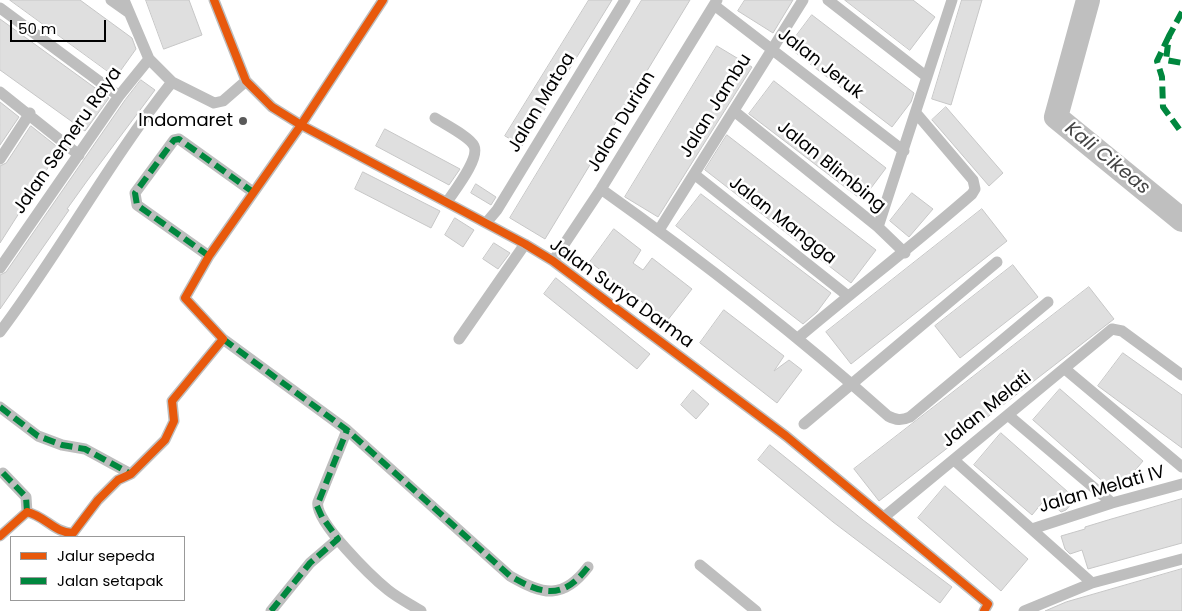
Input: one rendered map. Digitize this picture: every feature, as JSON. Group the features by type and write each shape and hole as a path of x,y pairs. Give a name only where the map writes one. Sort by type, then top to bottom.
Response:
{"street":[{"path":"111,0 128,12"},
{"path":"124,0 149,59 172,82 214,103 223,101 246,81"},
{"name":"Jalan Surya Darma","path":"214,0 246,81 261,98 301,124 525,244 553,261 786,436 989,609"},
{"name":"Jalan Matoa","path":"486,223 497,210 625,0"},
{"name":"Jalan Jambu","path":"659,230 803,0"},
{"path":"828,0 928,77"},
{"path":"878,227 928,77 950,1"},
{"path":"377,2 301,124 209,256 185,298 223,339 347,430 510,576 531,588 548,592 563,590 577,581 588,567"},
{"name":"Jalan Jeruk","path":"716,2 772,49 904,151"},
{"name":"Jalan Durian","path":"553,261 602,190 716,2"},
{"path":"0,8 119,96"},
{"name":"Jalan Semeru Raya","path":"0,268 119,96 149,59"},
{"path":"0,332 32,290 143,120 172,82"},
{"path":"0,92 30,113 79,155"},
{"name":"Jalan Blimbing","path":"734,111 878,227 905,253"},
{"path":"0,159 30,113"},
{"path":"798,338 848,296 905,253 972,194 974,189 973,180 916,113"},
{"path":"435,118 470,141 475,152 472,162 447,202"},
{"path":"209,256 137,205 135,193 177,139 182,140 252,192"},
{"name":"Jalan Mangga","path":"694,174 848,296"},
{"path":"602,190 659,230 798,338 888,416 896,420 904,420 1048,302"},
{"path":"459,339 525,244"},
{"path":"804,424 997,262"},
{"name":"Jalan Melati","path":"884,518 1112,329 1122,331 1182,375"},
{"path":"27,512 38,514 63,533 73,533 98,500 118,480 131,474 165,440 174,421 172,402 223,339"},
{"path":"1065,369 1182,467"},
{"path":"0,407 38,436 62,445 85,448 131,474"},
{"path":"1008,415 1112,503"},
{"path":"347,430 317,506 322,517 338,539 384,587 421,611"},
{"path":"954,460 1092,583"},
{"path":"3,473 26,497 27,512"},
{"name":"Jalan Melati IV","path":"1032,529 1112,503 1182,484"},
{"path":"0,536 27,512"},
{"path":"271,611 310,563 338,539"},
{"path":"1024,611 1092,583 1182,559"},
{"path":"700,565 756,611"}],"building":[{"path":"10,0 80,0 132,38 136,49 116,77"},
{"path":"146,0 189,0 202,35 164,49"},
{"path":"589,0 612,0 522,146 505,136"},
{"path":"642,0 690,0 545,239 510,218"},
{"path":"745,0 793,0 773,33 738,11"},
{"path":"845,0 913,0 935,17 910,50"},
{"path":"962,0 982,0 951,105 932,99"},
{"path":"812,15 914,93 911,102 892,127 788,47"},
{"path":"0,19 109,98 85,131 0,70"},
{"path":"717,46 752,67 658,217 625,197"},
{"path":"141,80 155,90 67,209 69,210 0,309 0,275 6,272 125,100"},
{"path":"774,81 886,168 862,200 749,114"},
{"path":"0,102 19,117 0,145"},
{"path":"946,107 1003,173 989,186 932,120"},
{"path":"31,126 60,149 0,243 0,166 6,163"},
{"path":"385,129 460,169 449,185 376,146"},
{"path":"727,135 876,250 851,283 705,170"},
{"path":"363,172 440,211 431,228 355,189"},
{"path":"476,184 496,197 491,205 471,193"},
{"path":"912,193 933,209 909,237 890,221"},
{"path":"701,194 831,293 817,312 803,324 676,226"},
{"path":"982,209 1007,241 851,364 826,332"},
{"path":"455,218 474,230 463,247 445,235"},
{"path":"614,229 641,250 633,263 643,270 652,258 692,289 667,321 590,262"},
{"path":"494,243 510,253 498,269 483,259"},
{"path":"1013,265 1038,297 960,358 935,326"},
{"path":"556,278 650,354 637,369 544,294"},
{"path":"1089,287 1114,319 879,501 854,469"},
{"path":"724,310 784,356 774,371 789,360 802,370 777,403 700,343"},
{"path":"1123,353 1182,395 1182,448 1098,386"},
{"path":"1060,389 1143,461 1116,493 1033,420"},
{"path":"693,390 709,404 696,419 681,405"},
{"path":"1001,433 1076,499 1066,510 1061,512 1046,498 1032,515 974,465"},
{"path":"770,445 863,520 952,587 940,603 833,522 758,460"},
{"path":"945,486 1028,559 1001,591 918,518"},
{"path":"1182,499 1182,543 1088,569 1082,550 1070,554 1065,549 1061,536 1085,529 1085,527"},
{"path":"1182,569 1182,611 1045,611 1066,602"}],"waterway":[{"name":"Kali Cikeas","path":"1088,0 1056,117 1182,220"}],"marked path":[{"path":"1182,12 1169,36 1166,60 1182,63"},
{"path":"1169,36 1157,61 1162,77 1163,107 1182,133"},
{"path":"209,256 137,205 135,193 174,140 179,139 253,192"},
{"path":"223,339 347,430 510,576 533,587 552,591 570,585 588,567"},
{"path":"0,407 38,436 62,445 85,449 131,474"},
{"path":"271,611 310,563 338,539 322,517 317,506 347,430"},
{"path":"3,473 26,497 27,512"}],"cycle path":[{"path":"214,0 246,81 272,107 301,125 525,244 553,261 786,436 988,604 984,611"},
{"path":"0,536 27,512 61,530 73,533 98,500 118,480 131,474 165,440 174,421 172,401 223,339 185,298 209,256 301,125 383,0"}],"place":[{"name":"Indomaret","path":"243,121"}]}
